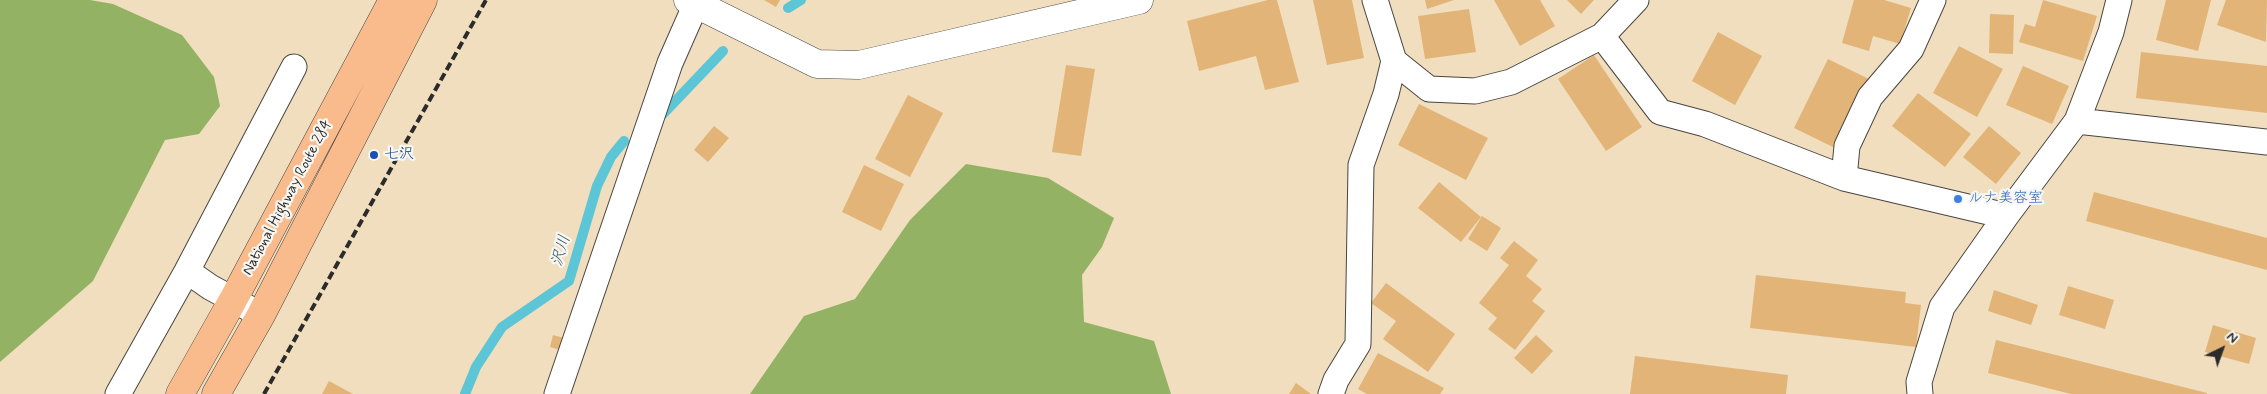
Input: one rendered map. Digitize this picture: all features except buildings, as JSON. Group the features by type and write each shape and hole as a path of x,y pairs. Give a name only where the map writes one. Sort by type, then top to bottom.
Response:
{"highway":[{"name":"National Highway Route 284","path":"180,394 233,300 393,0"},
{"name":"National Highway Route 284","path":"216,394 260,315 423,0"}],"street":[{"path":"557,394 692,2 816,64 858,65 1139,0"},
{"path":"1331,394 1336,380 1358,344 1361,165 1386,94 1394,62 1375,0"},
{"path":"1394,62 1429,89 1475,91 1511,82 1602,36 1636,0"},
{"path":"1844,178 1847,146 1870,97 1911,49 1933,0"},
{"path":"1920,394 1919,382 1942,307 2006,216 2077,121 2111,32 2119,0"},
{"path":"1602,36 1660,112 1705,124 1844,178 2006,216"},
{"path":"118,394 187,271 294,67"},
{"path":"2077,121 2267,142"},
{"path":"187,271 210,287 260,315"}],"green space":[{"path":"0,0 90,0 113,4 182,35 214,77 220,106 199,134 165,140 93,281 0,362"},
{"path":"966,164 1048,178 1114,218 1102,247 1082,275 1084,322 1154,341 1171,394 750,394 804,316 855,299 910,220"}],"waterway":[{"name":"沢川","path":"788,8 801,0"},
{"name":"沢川","path":"663,114 723,51"},
{"name":"沢川","path":"465,394 476,367 502,327 569,281 597,186 611,157 624,141"}],"railway":[{"path":"264,394 486,0"}],"place":[{"name":"七沢","path":"374,155"},
{"name":"ルナ美容室","path":"1958,199"}]}
